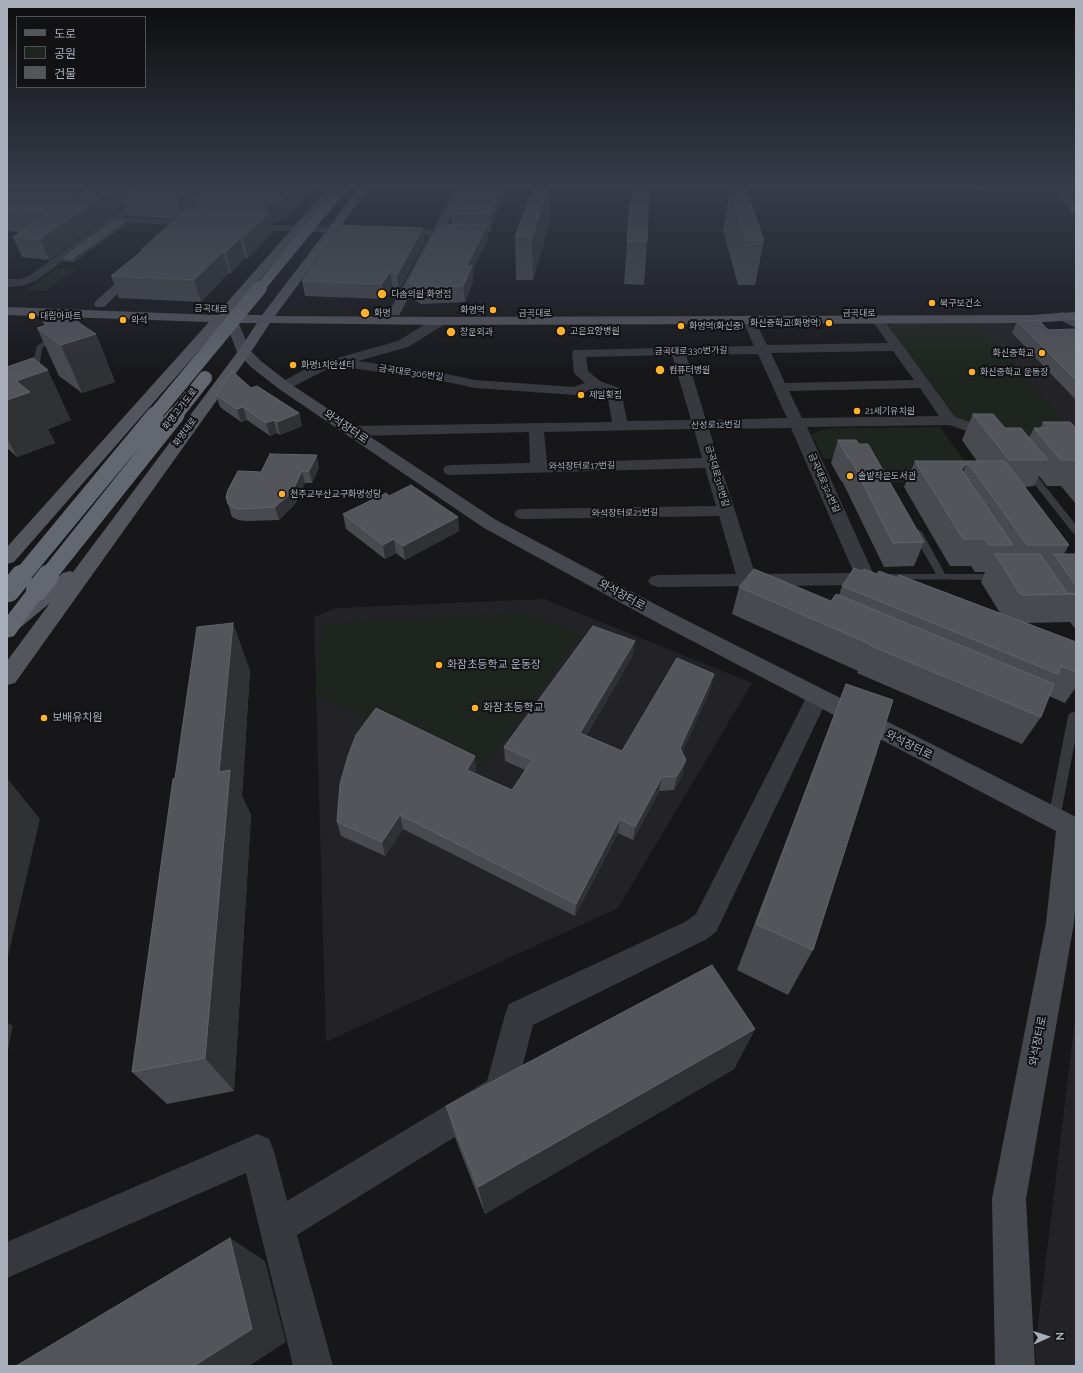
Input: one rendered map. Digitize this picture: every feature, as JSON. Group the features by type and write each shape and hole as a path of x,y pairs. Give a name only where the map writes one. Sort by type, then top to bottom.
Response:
{"highway":[{"name":"화명고가도로","path":"8,592 289,252"},
{"path":"226,351 304,252"},
{"name":"화명고가도로","path":"10,627 37,590 216,364"}],"main road":[{"path":"7,558 205,334 226,316 278,252"},
{"name":"화명대로","path":"7,677 316,252"},
{"name":"금곡대로","path":"7,302 100,304 226,316"},
{"name":"금곡대로","path":"7,311 178,317 395,312 1024,312 1062,316"},
{"name":"금곡대로","path":"269,315 303,320 440,321 1006,319 1076,316"},
{"path":"178,317 205,334"},
{"path":"247,348 303,320"},
{"path":"10,627 91,560"}],"street":[{"path":"7,283 22,282 33,278 68,252"},
{"path":"395,312 427,252"},
{"path":"100,304 145,262"},
{"name":"와석장터로","path":"226,316 256,364 284,386 354,431 490,524 817,698 1066,825 1060,923 1009,1199 1016,1366"},
{"path":"1062,316 1076,324"},
{"name":"금곡대로324번길","path":"748,319 781,386 866,579"},
{"path":"877,319 950,420"},
{"path":"1006,319 1048,330"},
{"name":"금곡대로306번길","path":"338,362 403,344 440,321"},
{"name":"금곡대로330번가길","path":"620,426 614,391 595,384 581,373 580,353 897,347"},
{"name":"금곡대로318번길","path":"678,351 702,425 727,511 762,583"},
{"path":"284,386 328,363 338,362"},
{"name":"금곡대로306번길","path":"338,362 442,377 475,384 575,391 595,384"},
{"path":"781,386 924,384"},
{"name":"산성로12번길","path":"354,431 950,420 1010,440"},
{"path":"536,428 539,468"},
{"name":"와석장터로17번길","path":"451,470 713,463"},
{"name":"와석장터로21번길","path":"523,514 727,511"},
{"path":"658,581 762,583 866,579 921,595"},
{"path":"277,1227 500,1091 520,1015 695,931 706,923 817,698"},
{"path":"7,1260 258,1151 313,1366"}],"lane":[{"path":"34,377 39,347 87,314"},
{"path":"1022,462 1076,531"},
{"path":"912,523 942,577"},
{"path":"866,579 880,577 1008,577 1004,571"},
{"path":"1066,825 1074,716"}],"shaded area":[{"name":"화신중학교 운동장","path":"885,321 1002,322 1076,341 1076,436 1011,438 955,420"},
{"name":"화잠초등학교","path":"544,599 752,683 618,908 326,1042 314,617 336,608"},
{"path":"1076,1011 1076,1366 1037,1366 1035,1350"}],"green space":[{"path":"57,268 76,269 46,291 27,290"},
{"name":"화신중학교 운동장","path":"889,327 982,327 1076,435 1015,436 956,417"},
{"path":"940,427 979,481 884,483 870,459 824,459 811,434 829,428"},
{"name":"화잠초등학교 운동장","path":"524,613 581,634 484,768 315,695 323,624"}],"building":[{"path":"71,252 81,252 73,258 63,258"},
{"path":"140,252 223,252 194,280 111,276"},
{"path":"323,252 410,252 397,275 390,271 382,284 302,281"},
{"path":"425,252 473,252 467,265 472,266 463,286 419,288 409,282"},
{"path":"67,315 96,334 61,345 37,328 47,325 43,322"},
{"path":"1039,320 1048,330 1074,329 1076,331 1076,380 1017,321"},
{"path":"33,358 48,370 16,381 30,392 7,400 7,367"},
{"path":"232,371 251,388 257,386 299,413 277,422 274,420 266,423 243,407 237,409 216,395"},
{"path":"973,414 993,414 1005,428 1021,428 1048,460 1009,460"},
{"path":"1043,422 1070,422 1076,428 1076,460 1061,460 1034,428 1048,428"},
{"path":"838,440 856,440 859,444 868,444 924,542 893,543 850,458 848,458"},
{"path":"270,454 317,455 309,471 302,471 292,492 275,507 242,509 234,508 228,504 226,497 228,490 238,471 261,472"},
{"path":"915,461 1005,461 1069,545 1027,545 972,468 967,464 961,469 1013,545 989,545 985,539 963,539"},
{"path":"411,485 458,517 403,546 394,539 383,545 343,514 386,493 389,496"},
{"path":"995,554 1040,554 1067,593 1076,594 1020,594"},
{"path":"1054,554 1076,554 1076,586"},
{"path":"854,568 862,571 864,569 877,574 879,571 897,578 899,575 1076,642 1076,672 1061,666 1058,674 842,586"},
{"path":"754,569 831,601 836,594 1054,684 1041,717 869,645 870,644 739,587"},
{"path":"233,623 219,772 230,770 205,1058 132,1072 173,779 175,778 197,627"},
{"path":"593,626 635,641 580,733 622,751 677,658 714,674 680,748 686,760 677,776 662,777 635,827 620,819 576,904 400,815 382,842 337,822 340,784 348,756 356,735 376,708 475,756 467,770 512,790 532,760 504,747"},
{"path":"846,684 893,700 813,950 756,924"},
{"path":"712,965 755,1029 478,1187 446,1106"},
{"path":"230,1238 252,1329 194,1366 16,1366"}],"place":[{"name":"다솜의원 화명점","path":"382,294"},
{"name":"북구보건소","path":"932,303"},
{"name":"화명역","path":"493,310"},
{"name":"화명","path":"365,313"},
{"name":"대림아파트","path":"32,316"},
{"name":"와석","path":"123,320"},
{"name":"화신중학교(화명역)","path":"829,323"},
{"name":"화명역(화신중)","path":"681,326"},
{"name":"고은요양병원","path":"561,331"},
{"name":"창운외과","path":"451,332"},
{"name":"화신중학교","path":"1042,353"},
{"name":"화명1치안센터","path":"293,365"},
{"name":"컴퓨터병원","path":"660,370"},
{"name":"화신중학교 운동장","path":"972,372"},
{"name":"제일횟집","path":"581,395"},
{"name":"21세기유치원","path":"857,411"},
{"name":"솔밭작은도서관","path":"850,476"},
{"name":"천주교부산교구화명성당","path":"282,494"},
{"name":"화잠초등학교 운동장","path":"439,665"},
{"name":"화잠초등학교","path":"475,708"},
{"name":"보배유치원","path":"44,718"}]}
